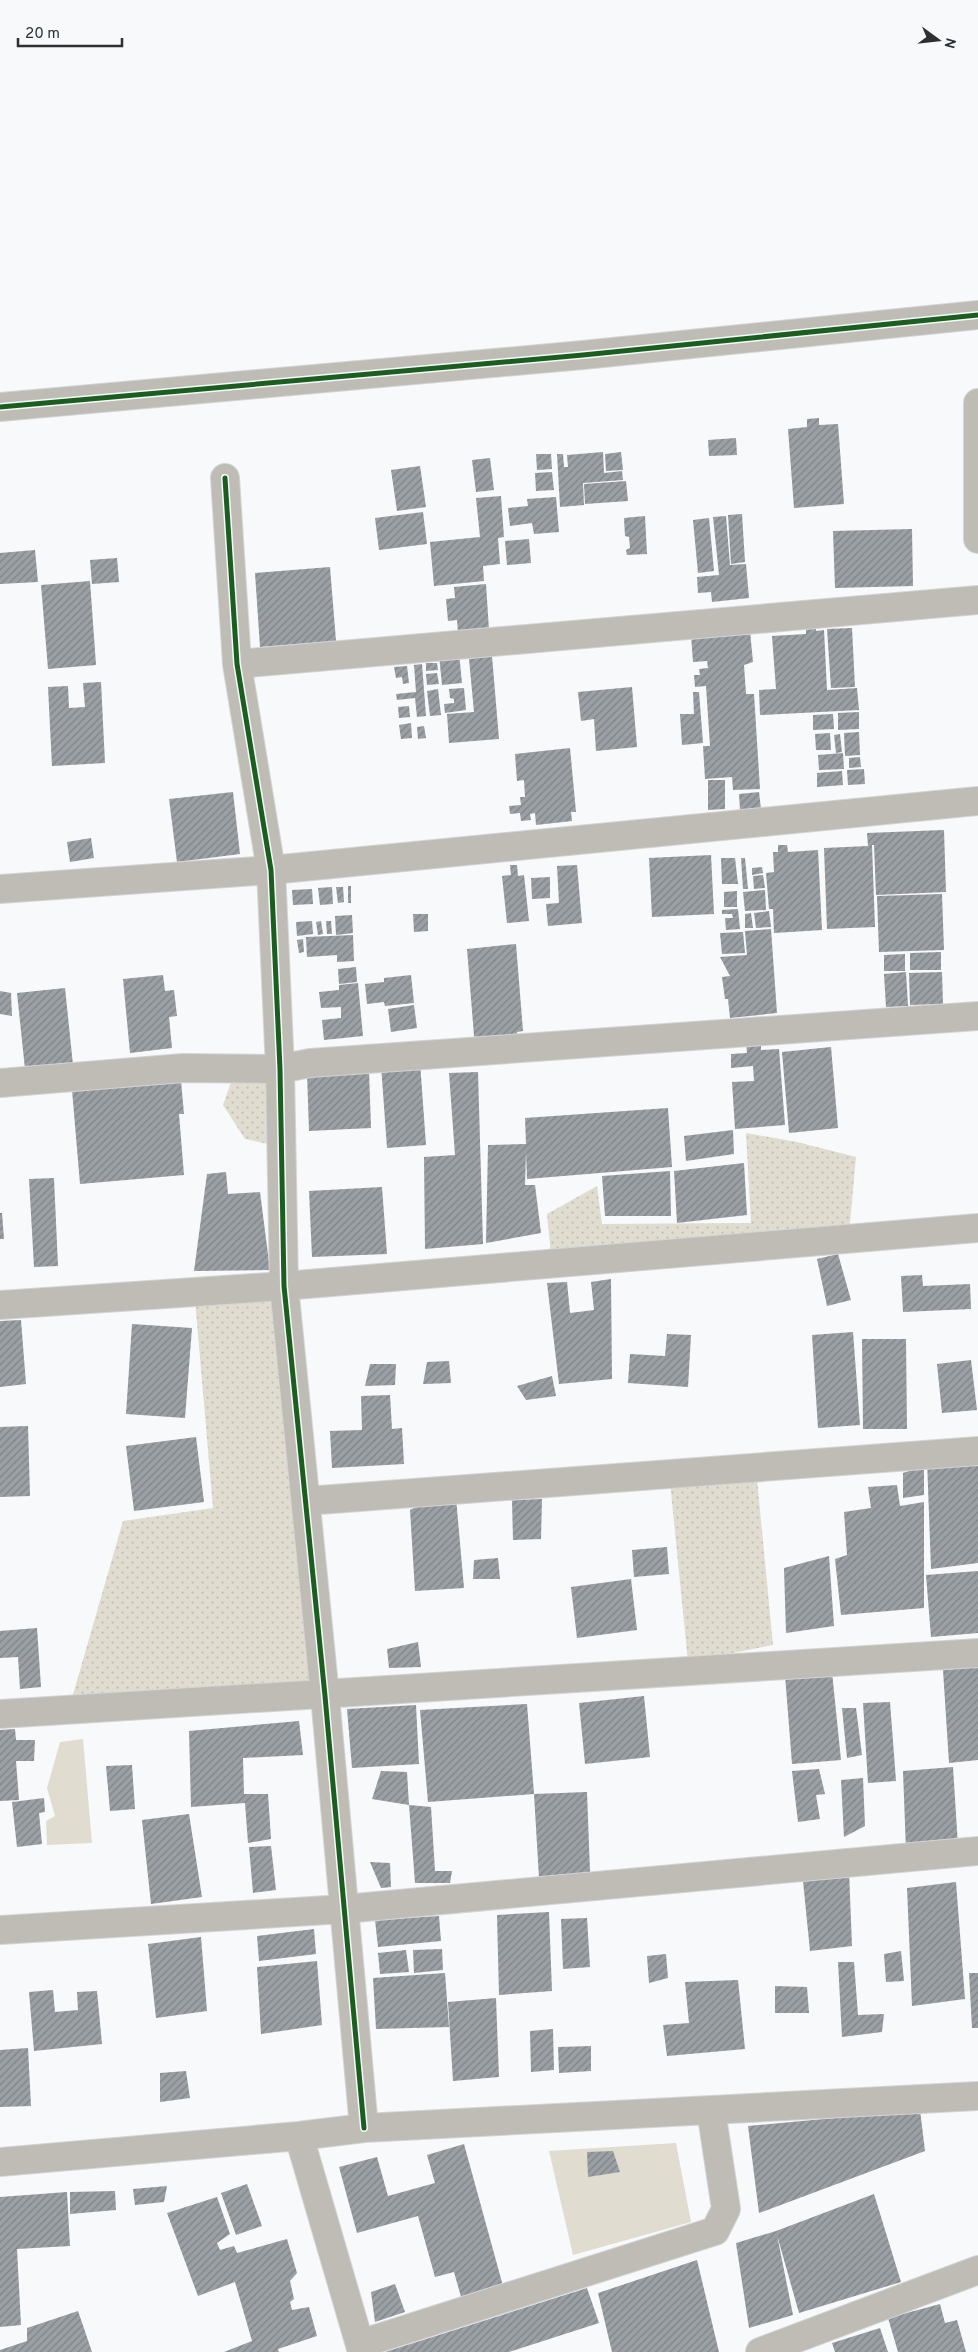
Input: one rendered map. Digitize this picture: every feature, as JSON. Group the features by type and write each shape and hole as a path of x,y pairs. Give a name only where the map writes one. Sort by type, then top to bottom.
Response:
{"street":[{"path":"0,407 573,356 978,315"},
{"path":"978,403 978,539"},
{"path":"225,478 237,664 271,870 280,1069 284,1286 325,1696 364,2128"},
{"path":"237,664 978,600"},
{"path":"0,889 271,870 978,801"},
{"path":"0,1082 183,1068 280,1069 310,1063 978,1016"},
{"path":"0,1305 284,1286 978,1228"},
{"path":"306,1501 978,1451"},
{"path":"0,1714 325,1696 978,1653"},
{"path":"0,1930 344,1909 978,1851"},
{"path":"0,2162 299,2136 364,2128 978,2096"},
{"path":"299,2136 361,2348 715,2231 726,2209 711,2110"},
{"path":"760,2352 978,2270"}],"shaded area":[{"path":"235,1071 277,1072 278,1146 245,1139 223,1105"},
{"path":"746,1133 797,1142 856,1157 849,1234 551,1255 547,1214 597,1186 602,1224 751,1223"},
{"path":"279,1296 313,1687 70,1705 123,1521 213,1508 195,1300"},
{"path":"757,1479 773,1645 688,1662 670,1482"},
{"path":"83,1739 92,1843 47,1845 46,1821 55,1816 47,1788 60,1742"},
{"path":"676,2143 691,2222 573,2255 549,2151"}],"building":[{"path":"819,418 819,425 838,424 844,504 794,508 788,429 807,427 807,419"},
{"path":"736,438 737,455 709,456 708,440"},
{"path":"603,452 604,473 622,471 623,480 583,483 584,505 560,507 557,454 563,454 564,467 568,467 567,455"},
{"path":"621,452 623,470 606,471 605,454"},
{"path":"536,454 551,454 552,469 537,470"},
{"path":"490,458 494,490 476,492 472,460"},
{"path":"420,466 426,507 397,511 391,470"},
{"path":"552,472 554,490 536,491 535,473"},
{"path":"626,481 628,501 585,504 584,484"},
{"path":"501,496 504,537 498,538 500,564 483,566 484,581 434,586 430,542 480,537 476,498"},
{"path":"556,497 559,532 534,534 532,523 510,526 508,508 528,506 527,499"},
{"path":"423,512 427,544 379,550 375,518"},
{"path":"742,514 745,562 731,564 728,515"},
{"path":"645,516 647,554 627,555 626,550 630,548 629,537 625,536 624,518"},
{"path":"726,516 730,565 746,564 749,598 712,602 711,592 698,593 697,577 719,575 713,517"},
{"path":"709,518 714,571 698,573 693,520"},
{"path":"912,529 913,586 835,588 833,531"},
{"path":"529,539 531,563 507,565 505,541"},
{"path":"35,550 38,582 0,584 0,553"},
{"path":"117,558 119,582 92,584 90,560"},
{"path":"330,567 336,641 260,647 255,573"},
{"path":"90,581 96,665 48,669 41,585"},
{"path":"486,584 489,630 458,633 457,620 448,621 446,599 455,598 454,587"},
{"path":"816,624 816,631 824,630 827,690 857,688 859,710 760,715 759,690 776,689 772,636 806,634 806,625"},
{"path":"852,628 855,687 831,688 827,629"},
{"path":"750,631 753,662 744,665 746,694 754,694 760,789 733,790 732,777 705,779 703,746 710,746 706,686 695,687 694,675 700,675 699,669 708,668 707,661 693,662 691,635"},
{"path":"459,653 462,683 442,685 439,655"},
{"path":"492,656 499,739 449,743 447,714 474,712 469,659"},
{"path":"426,663 437,663 438,670 426,671"},
{"path":"422,664 426,716 417,717 415,698 397,700 396,694 416,692 414,665"},
{"path":"407,666 409,683 403,684 402,677 396,678 394,667"},
{"path":"437,673 439,684 427,685 426,674"},
{"path":"101,682 105,763 52,766 48,687 68,686 69,708 85,707 83,683"},
{"path":"632,687 637,747 596,751 594,719 581,721 578,692"},
{"path":"464,688 466,710 445,713 444,704 454,703 454,699 450,698 449,689"},
{"path":"438,689 441,715 430,716 427,691"},
{"path":"693,692 699,692 703,743 682,745 680,714 694,714"},
{"path":"409,706 410,717 399,718 398,707"},
{"path":"859,712 859,729 838,730 838,713"},
{"path":"833,714 834,729 813,730 813,715"},
{"path":"411,723 412,738 401,739 399,725"},
{"path":"424,726 426,738 418,739 417,727"},
{"path":"859,732 860,755 845,756 844,733"},
{"path":"830,733 831,750 816,750 815,734"},
{"path":"840,734 842,752 836,753 834,735"},
{"path":"570,748 576,812 571,812 572,821 536,825 535,813 530,814 531,820 521,821 520,813 510,814 509,806 521,805 520,797 525,797 524,780 517,781 515,754"},
{"path":"843,753 844,769 819,770 818,755"},
{"path":"860,757 861,767 849,768 849,758"},
{"path":"864,769 865,784 848,785 847,770"},
{"path":"842,771 843,785 817,787 817,773"},
{"path":"708,780 725,780 725,809 708,810"},
{"path":"233,792 240,854 177,862 169,799"},
{"path":"759,792 761,809 740,810 739,794"},
{"path":"944,830 946,892 876,895 874,845 872,845 875,927 827,929 824,848 868,846 867,833"},
{"path":"91,838 94,858 70,862 67,842"},
{"path":"778,845 787,845 788,852 818,850 822,930 774,933 773,909 769,909 766,873 774,872 773,852 778,852"},
{"path":"711,855 714,914 652,917 649,858"},
{"path":"721,858 735,858 738,884 722,884"},
{"path":"741,858 745,858 748,889 743,889"},
{"path":"510,865 517,865 518,876 524,875 529,921 507,923 502,876 511,875"},
{"path":"577,865 582,923 548,926 546,904 559,903 557,866"},
{"path":"762,867 763,873 752,875 752,868"},
{"path":"763,875 765,888 754,889 753,876"},
{"path":"550,877 550,898 532,899 531,878"},
{"path":"348,886 351,886 351,903 348,903"},
{"path":"332,887 333,904 320,905 318,888"},
{"path":"336,887 343,887 344,902 338,903"},
{"path":"312,889 313,904 293,905 292,890"},
{"path":"765,890 766,910 745,911 743,892"},
{"path":"737,891 737,907 724,907 724,892"},
{"path":"942,894 944,950 879,952 877,896"},
{"path":"738,909 740,929 726,930 725,918 733,918 732,914 722,914 722,910"},
{"path":"769,911 771,927 756,928 754,913"},
{"path":"751,913 753,928 745,928 745,914"},
{"path":"413,914 428,914 428,931 414,932"},
{"path":"352,915 353,933 336,935 335,916"},
{"path":"312,921 313,934 297,936 296,922"},
{"path":"321,921 323,934 318,935 316,922"},
{"path":"326,921 331,921 332,934 327,934"},
{"path":"771,929 777,1013 730,1018 728,999 725,999 722,977 730,976 720,957 747,955 745,931"},
{"path":"743,932 745,953 722,954 720,933"},
{"path":"353,935 354,961 337,962 337,955 307,957 306,937"},
{"path":"303,939 304,952 299,953 297,940"},
{"path":"516,944 523,1031 517,1032 518,1041 475,1048 467,949"},
{"path":"941,952 941,970 910,970 910,953"},
{"path":"905,954 905,971 884,971 884,955"},
{"path":"356,967 357,982 339,984 338,969"},
{"path":"906,972 908,1006 886,1007 884,974"},
{"path":"942,972 943,1004 910,1005 909,973"},
{"path":"163,975 165,991 174,990 177,1016 169,1017 172,1048 130,1053 123,979"},
{"path":"411,975 414,1003 385,1006 384,1002 367,1004 365,984 384,982 384,978"},
{"path":"358,983 363,1036 324,1040 322,1020 341,1018 341,1007 321,1008 319,992 339,990 339,985"},
{"path":"65,988 73,1065 25,1069 17,993"},
{"path":"0,991 11,993 12,1016 0,1014"},
{"path":"414,1005 417,1028 391,1032 388,1009"},
{"path":"761,1042 761,1050 779,1049 785,1125 735,1129 732,1082 754,1081 753,1066 731,1068 731,1054 747,1053 746,1043"},
{"path":"831,1047 838,1128 789,1133 782,1052"},
{"path":"420,1062 426,1145 387,1148 381,1065"},
{"path":"369,1070 371,1128 309,1131 307,1073"},
{"path":"478,1072 483,1244 425,1249 424,1157 455,1155 449,1073"},
{"path":"181,1081 184,1114 179,1114 184,1175 80,1184 72,1090"},
{"path":"668,1108 672,1167 527,1179 526,1151 525,1185 535,1185 541,1233 486,1243 488,1145 526,1144 525,1118"},
{"path":"733,1130 734,1154 686,1161 684,1136"},
{"path":"744,1163 747,1215 677,1223 674,1171"},
{"path":"670,1171 671,1216 605,1216 602,1176"},
{"path":"226,1172 228,1194 260,1192 270,1270 194,1271 207,1174"},
{"path":"54,1178 58,1266 34,1267 29,1179"},
{"path":"382,1187 387,1254 312,1257 309,1191"},
{"path":"0,1213 2,1213 4,1239 0,1239"},
{"path":"838,1254 851,1300 827,1306 817,1259"},
{"path":"922,1275 923,1286 970,1284 971,1309 903,1312 901,1276"},
{"path":"611,1279 612,1379 559,1384 547,1283 567,1282 570,1313 594,1310 591,1282"},
{"path":"21,1320 26,1384 0,1387 0,1321"},
{"path":"132,1324 192,1328 185,1418 126,1414"},
{"path":"853,1332 860,1425 818,1428 812,1335"},
{"path":"667,1334 691,1335 688,1387 628,1383 630,1354 665,1356"},
{"path":"862,1339 906,1339 907,1429 863,1429"},
{"path":"971,1360 977,1410 942,1413 937,1364"},
{"path":"449,1361 451,1383 423,1384 427,1362"},
{"path":"370,1364 396,1364 395,1385 365,1386"},
{"path":"552,1376 556,1396 526,1400 517,1386"},
{"path":"390,1395 392,1429 402,1428 404,1464 332,1468 330,1431 362,1430 361,1396"},
{"path":"28,1426 30,1496 0,1497 0,1427"},
{"path":"196,1437 204,1502 134,1511 126,1446"},
{"path":"978,1456 978,1563 931,1569 927,1460"},
{"path":"924,1466 924,1495 903,1498 903,1473"},
{"path":"897,1485 900,1506 924,1502 924,1608 841,1615 835,1559 847,1555 844,1512 871,1508 868,1487"},
{"path":"456,1498 464,1588 415,1591 410,1510 429,1500"},
{"path":"542,1499 541,1539 513,1540 512,1500"},
{"path":"667,1547 669,1574 634,1577 632,1550"},
{"path":"829,1556 834,1626 786,1633 784,1568"},
{"path":"498,1558 500,1579 473,1579 474,1560"},
{"path":"978,1571 978,1633 931,1637 926,1575"},
{"path":"631,1579 637,1630 577,1638 571,1587"},
{"path":"37,1628 41,1687 20,1689 18,1657 0,1658 0,1631"},
{"path":"418,1642 421,1667 389,1668 387,1649"},
{"path":"978,1667 978,1760 949,1763 943,1670"},
{"path":"832,1672 841,1760 792,1764 785,1675"},
{"path":"644,1696 650,1757 585,1764 579,1703"},
{"path":"890,1702 896,1781 868,1783 863,1703"},
{"path":"527,1704 534,1794 428,1802 420,1710"},
{"path":"416,1705 419,1764 352,1768 347,1709"},
{"path":"842,1708 856,1708 862,1755 847,1758"},
{"path":"299,1721 303,1755 243,1758 244,1794 268,1794 271,1839 248,1843 245,1803 191,1807 189,1731"},
{"path":"15,1729 16,1740 35,1740 34,1761 16,1761 19,1800 0,1801 0,1730"},
{"path":"132,1765 135,1809 110,1811 106,1766"},
{"path":"953,1767 958,1846 906,1851 903,1771"},
{"path":"819,1769 825,1794 816,1795 820,1819 798,1822 792,1771"},
{"path":"381,1771 407,1772 409,1805 372,1799"},
{"path":"863,1778 865,1826 844,1837 841,1780"},
{"path":"587,1792 590,1872 539,1878 534,1794"},
{"path":"44,1798 45,1812 39,1813 42,1844 17,1847 12,1802"},
{"path":"409,1805 431,1807 435,1871 452,1871 450,1883 415,1883"},
{"path":"189,1814 202,1897 151,1904 142,1820"},
{"path":"271,1846 276,1890 253,1893 249,1847"},
{"path":"370,1862 390,1863 391,1887 381,1888"},
{"path":"802,1871 849,1871 852,1946 810,1951"},
{"path":"956,1882 965,1999 912,2006 907,1888"},
{"path":"549,1912 552,1991 499,1995 497,1915"},
{"path":"439,1916 441,1941 378,1947 375,1920"},
{"path":"587,1918 590,1967 563,1969 561,1919"},
{"path":"314,1929 316,1954 259,1961 257,1936"},
{"path":"201,1937 207,2011 156,2018 148,1944"},
{"path":"442,1949 443,1970 414,1973 413,1950"},
{"path":"406,1950 409,1972 380,1974 378,1953"},
{"path":"901,1951 904,1981 886,1982 884,1954"},
{"path":"666,1954 668,1978 649,1983 647,1956"},
{"path":"317,1961 322,2025 261,2034 257,1967"},
{"path":"838,1962 854,1962 858,2015 884,2014 882,2032 842,2037"},
{"path":"445,1973 449,2027 376,2029 373,1978"},
{"path":"969,1973 978,1973 978,2028 972,2028"},
{"path":"738,1980 745,2049 667,2056 663,2025 689,2023 685,1982"},
{"path":"775,1986 807,1987 809,2013 775,2013"},
{"path":"53,1990 55,2012 78,2010 77,1992 97,1991 102,2044 34,2051 29,1992"},
{"path":"496,1998 499,2077 453,2081 448,2002"},
{"path":"553,2029 554,2070 531,2072 530,2031"},
{"path":"591,2046 591,2071 559,2073 558,2047"},
{"path":"28,2048 31,2106 0,2107 0,2050"},
{"path":"186,2071 190,2098 160,2102 160,2073"},
{"path":"920,2110 925,2151 759,2213 748,2126"},
{"path":"464,2144 503,2286 461,2297 454,2272 435,2277 418,2216 357,2233 339,2167 377,2157 388,2196 435,2183 427,2155"},
{"path":"613,2151 620,2172 588,2177 587,2152"},
{"path":"247,2184 262,2226 236,2235 221,2193"},
{"path":"167,2186 164,2202 135,2205 133,2189"},
{"path":"115,2191 116,2210 70,2214 70,2192"},
{"path":"67,2192 70,2246 17,2249 21,2325 0,2327 0,2197"},
{"path":"874,2194 901,2282 799,2313 777,2235 793,2315 749,2328 736,2243 776,2231"},
{"path":"217,2197 230,2234 217,2243 220,2250 234,2246 237,2253 287,2239 297,2273 290,2281 294,2299 290,2302 292,2310 309,2307 317,2336 278,2349 279,2352 224,2352 252,2341 235,2282 198,2296 167,2213"},
{"path":"697,2260 719,2352 612,2352 598,2293"},
{"path":"395,2284 405,2312 375,2322 371,2292"},
{"path":"587,2288 599,2323 509,2352 385,2352"},
{"path":"940,2304 945,2323 957,2320 966,2352 898,2352 888,2318"},
{"path":"78,2311 92,2352 0,2352 0,2350 27,2341 27,2328"},
{"path":"880,2328 888,2352 835,2352 832,2343"}],"cycle path":[{"path":"0,407 583,355 978,315"},
{"path":"225,478 237,664 271,870 280,1069 284,1286 325,1696 364,2128"}]}
